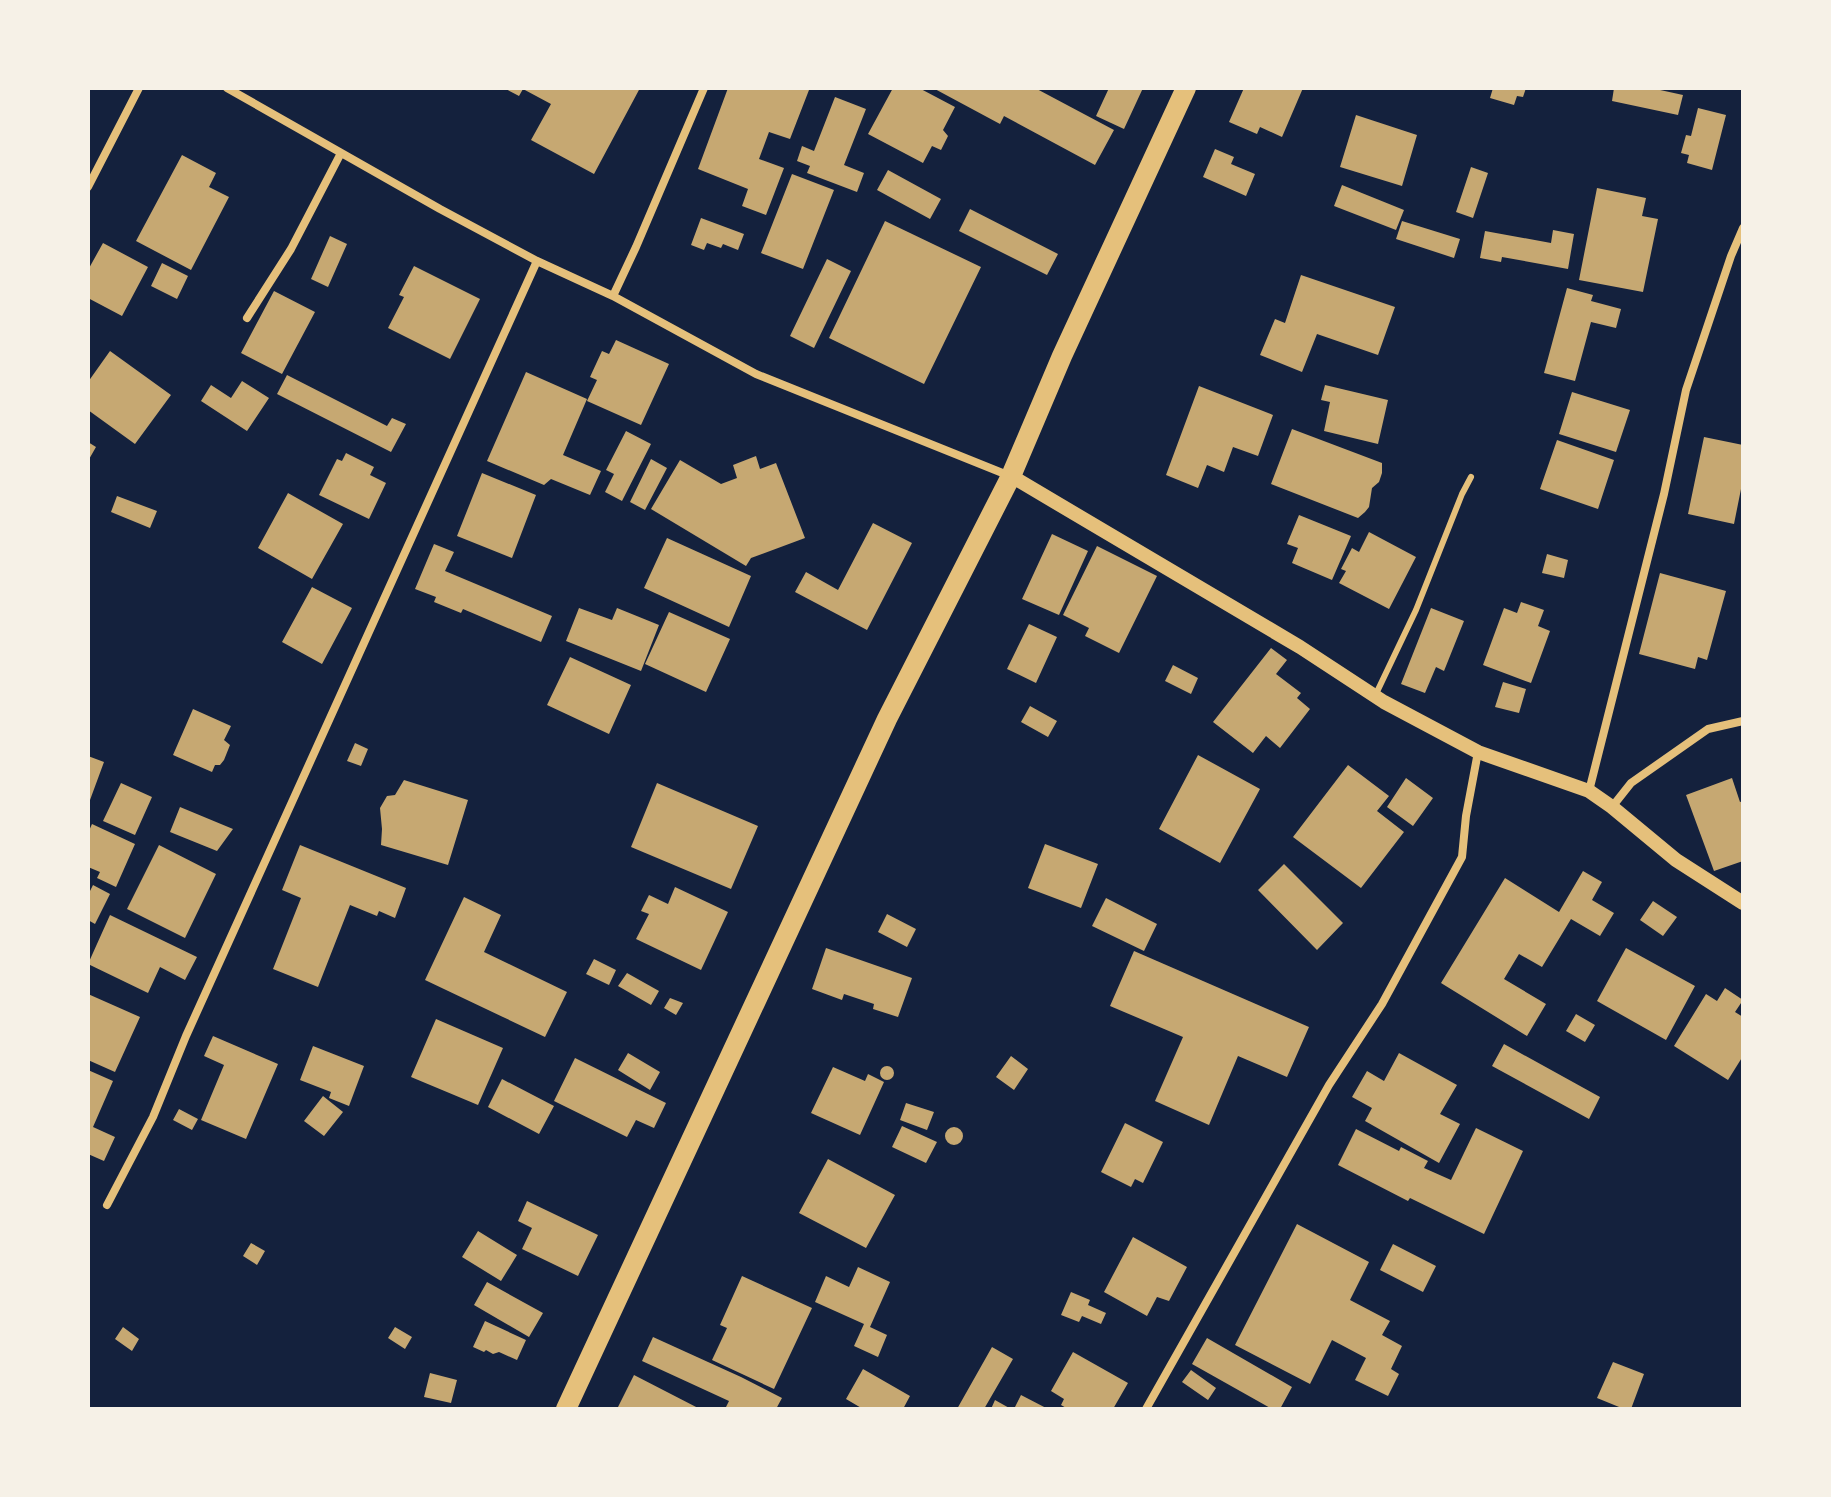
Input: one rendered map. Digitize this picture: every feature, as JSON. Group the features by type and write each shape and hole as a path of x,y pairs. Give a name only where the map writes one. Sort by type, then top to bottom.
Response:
{"main road":[{"path":"566,1409 887,719 1011,476 1062,356 1186,88"}],"street":[{"path":"88,187 139,88"},
{"path":"613,296 704,88"},
{"path":"230,89 537,261 613,296 756,374 1011,476 1300,647 1375,696 1478,752 1589,791 1676,860 1743,903"},
{"path":"247,318 291,249 341,153"},
{"path":"1589,791 1664,494 1686,390 1743,228"},
{"path":"107,1205 153,1117 186,1036 537,261"},
{"path":"1612,807 1631,783 1708,729 1743,721"},
{"path":"1146,1409 1329,1085 1382,1004 1462,857 1478,752"}],"lane":[{"path":"1375,696 1416,610 1471,477"}],"building":[{"path":"504,88 640,88 594,174 531,140 551,104 523,89 519,96"},
{"path":"728,88 809,90 790,139 769,132 759,159 784,168 766,215 742,206 748,189 698,169"},
{"path":"893,88 919,88 955,107 943,130 948,136 941,150 932,146 923,163 868,134"},
{"path":"933,88 1035,88 1114,130 1095,165 1004,116 1000,124"},
{"path":"1109,88 1143,88 1124,129 1096,116"},
{"path":"1244,88 1303,88 1282,137 1260,127 1257,134 1229,122"},
{"path":"1493,88 1526,88 1523,97 1517,96 1514,105 1490,98"},
{"path":"1614,88 1651,88 1683,95 1678,115 1612,101"},
{"path":"835,97 866,109 844,165 864,173 857,192 807,173 810,166 797,161 802,146 814,151"},
{"path":"1698,108 1726,115 1712,170 1687,163 1689,155 1681,153 1686,135 1691,136"},
{"path":"1356,115 1417,135 1402,186 1340,167"},
{"path":"1215,149 1234,157 1231,164 1255,174 1246,196 1203,177"},
{"path":"182,155 216,173 209,187 229,197 191,270 136,241"},
{"path":"1471,167 1488,173 1473,218 1456,212"},
{"path":"888,170 941,199 930,219 877,190"},
{"path":"792,174 834,190 803,269 761,253"},
{"path":"1342,185 1404,210 1396,230 1334,206"},
{"path":"1597,188 1646,198 1642,216 1658,219 1643,292 1579,280"},
{"path":"970,209 1058,254 1047,275 959,231"},
{"path":"701,218 744,234 738,250 723,244 721,248 707,243 704,250 691,245"},
{"path":"885,221 981,267 924,384 829,338"},
{"path":"1402,221 1460,239 1454,258 1396,239"},
{"path":"1553,230 1574,234 1568,269 1502,257 1501,262 1480,258 1485,231 1551,243"},
{"path":"330,236 347,244 328,287 311,279"},
{"path":"103,243 148,267 122,316 88,298 88,270"},
{"path":"827,259 851,271 814,348 790,336"},
{"path":"162,263 188,276 177,299 151,286"},
{"path":"414,266 480,299 450,359 388,328 404,297 399,295"},
{"path":"1301,275 1395,307 1378,355 1317,334 1302,372 1260,355 1275,319 1285,323"},
{"path":"1567,288 1593,295 1591,301 1621,309 1616,328 1591,322 1575,381 1544,373"},
{"path":"274,291 315,312 282,374 241,353"},
{"path":"616,340 669,364 641,425 587,401 597,380 590,377 602,351 609,354"},
{"path":"110,351 171,395 135,444 88,410 88,382"},
{"path":"526,372 587,399 563,455 601,471 590,495 551,479 544,485 487,461"},
{"path":"287,375 387,426 392,418 406,424 391,452 277,394"},
{"path":"242,381 269,398 247,431 201,401 211,385 231,398"},
{"path":"1325,385 1388,400 1378,444 1324,431 1330,402 1321,400"},
{"path":"1199,386 1273,415 1258,456 1233,447 1224,472 1207,465 1198,488 1166,475"},
{"path":"1572,392 1630,410 1616,452 1559,434"},
{"path":"1292,429 1382,463 1382,473 1379,482 1372,488 1369,507 1358,518 1271,484"},
{"path":"626,431 651,444 622,501 605,492 614,474 606,470"},
{"path":"1704,437 1743,445 1743,479 1734,524 1688,514"},
{"path":"1557,440 1614,460 1598,509 1540,489"},
{"path":"88,442 96,447 88,461"},
{"path":"346,453 374,467 370,475 386,483 369,519 319,495 337,459 342,461"},
{"path":"756,456 760,469 776,463 805,538 751,558 746,566 651,509 680,460 721,484 737,478 733,465"},
{"path":"651,459 667,468 645,510 630,502"},
{"path":"482,473 536,495 512,558 457,536"},
{"path":"288,493 343,524 312,579 258,548"},
{"path":"117,496 157,511 150,528 111,512"},
{"path":"1299,515 1351,536 1332,580 1292,563 1298,548 1287,544"},
{"path":"873,523 912,543 867,630 795,592 806,572 838,590"},
{"path":"1369,532 1416,557 1389,609 1339,583 1346,571 1341,569 1352,548 1359,552"},
{"path":"1052,534 1088,551 1059,615 1022,599"},
{"path":"667,538 751,576 729,627 644,588"},
{"path":"434,544 454,552 445,571 552,616 541,642 463,609 461,613 434,602 436,597 415,589"},
{"path":"1097,546 1157,576 1119,653 1085,636 1089,628 1063,615"},
{"path":"1547,554 1568,560 1564,578 1542,573"},
{"path":"1660,573 1726,591 1707,660 1698,657 1695,669 1639,654"},
{"path":"312,587 352,608 322,664 282,642"},
{"path":"1521,602 1544,610 1538,626 1550,631 1531,683 1483,665 1504,608 1517,613"},
{"path":"579,608 612,620 617,608 659,625 641,671 566,641"},
{"path":"1431,608 1464,621 1444,671 1436,667 1425,693 1401,684"},
{"path":"669,612 730,639 706,692 645,664"},
{"path":"1029,624 1057,637 1036,683 1007,669"},
{"path":"1271,648 1287,660 1276,674 1301,693 1297,698 1310,709 1280,748 1266,736 1253,753 1213,722"},
{"path":"570,657 631,685 609,734 547,705"},
{"path":"1173,665 1198,678 1191,694 1165,681"},
{"path":"1503,682 1526,689 1519,713 1495,707"},
{"path":"1030,706 1057,721 1048,737 1021,722"},
{"path":"193,709 231,726 224,740 230,745 224,760 220,765 215,765 212,772 173,755"},
{"path":"355,743 368,749 361,766 347,761"},
{"path":"1198,755 1260,789 1220,863 1159,829"},
{"path":"88,756 104,762 90,800 88,799"},
{"path":"1348,765 1389,796 1377,811 1404,832 1361,888 1293,837"},
{"path":"1406,778 1433,798 1413,826 1387,807"},
{"path":"1732,778 1740,802 1743,801 1743,861 1714,871 1686,795"},
{"path":"404,780 468,800 448,865 381,845 380,808 387,796 395,795"},
{"path":"121,783 152,797 135,835 103,821"},
{"path":"657,783 758,826 731,889 631,847"},
{"path":"180,807 233,829 217,851 170,832"},
{"path":"92,824 135,844 116,887 97,878 100,872 88,867 88,833"},
{"path":"1045,844 1098,864 1081,908 1028,888"},
{"path":"159,845 216,874 185,938 127,909"},
{"path":"300,845 406,888 395,918 379,911 377,916 350,905 318,987 273,969 301,898 282,890"},
{"path":"1284,864 1343,923 1317,950 1258,890"},
{"path":"1583,871 1602,882 1592,900 1614,913 1600,936 1571,919 1542,967 1519,954 1504,979 1546,1004 1527,1036 1441,983 1505,878 1559,912"},
{"path":"93,885 110,894 95,924 88,920 88,895"},
{"path":"675,887 728,912 701,970 636,939 649,914 641,911 649,895 668,904"},
{"path":"464,897 501,915 484,952 567,992 545,1037 425,980"},
{"path":"1106,898 1157,924 1144,951 1092,926"},
{"path":"1653,901 1677,917 1663,936 1640,920"},
{"path":"887,914 916,929 907,947 878,932"},
{"path":"110,915 197,957 185,980 160,967 148,993 88,964"},
{"path":"826,948 912,978 898,1017 873,1009 874,1004 844,994 842,1000 812,989"},
{"path":"1626,948 1695,986 1666,1040 1597,1001"},
{"path":"1134,951 1309,1027 1287,1077 1238,1056 1209,1125 1155,1101 1183,1037 1110,1006"},
{"path":"594,959 616,970 609,985 586,974"},
{"path":"627,973 659,991 651,1005 618,986"},
{"path":"1725,988 1743,1000 1735,1012 1743,1017 1743,1056 1728,1080 1674,1046 1706,994 1717,1001"},
{"path":"88,994 140,1017 115,1072 88,1060"},
{"path":"670,998 683,1003 676,1015 664,1008"},
{"path":"1576,1014 1595,1025 1585,1042 1566,1031"},
{"path":"436,1019 503,1048 478,1105 411,1077"},
{"path":"213,1036 278,1064 246,1139 201,1120 224,1065 204,1056"},
{"path":"1504,1044 1600,1097 1589,1119 1492,1066"},
{"path":"313,1046 364,1066 349,1106 329,1098 331,1092 300,1080"},
{"path":"628,1053 660,1072 650,1090 618,1070"},
{"path":"1399,1053 1457,1085 1440,1114 1460,1124 1439,1163 1365,1121 1372,1108 1352,1097 1367,1071 1384,1081"},
{"path":"1011,1056 1028,1069 1014,1090 996,1077"},
{"path":"575,1058 666,1103 654,1128 636,1120 627,1137 554,1101"},
{"path":"887,1066 894,1073 887,1080 880,1073"},
{"path":"833,1067 865,1081 868,1074 884,1082 860,1135 811,1113"},
{"path":"88,1070 113,1081 93,1127 115,1137 104,1161 88,1154"},
{"path":"502,1079 554,1106 539,1134 488,1107"},
{"path":"323,1096 343,1112 324,1136 304,1121"},
{"path":"906,1103 934,1112 927,1130 900,1120"},
{"path":"179,1109 198,1119 192,1130 173,1120"},
{"path":"1125,1123 1163,1142 1143,1183 1135,1179 1131,1187 1101,1172"},
{"path":"902,1126 937,1142 926,1163 892,1147"},
{"path":"954,1127 963,1136 954,1145 945,1136"},
{"path":"1476,1128 1523,1151 1484,1234 1410,1198 1408,1201 1338,1165 1356,1129 1399,1151 1401,1147 1428,1161 1424,1168 1451,1180"},
{"path":"828,1159 895,1195 866,1248 799,1213"},
{"path":"527,1201 598,1235 578,1276 522,1249 532,1228 518,1221"},
{"path":"1297,1224 1369,1262 1350,1300 1390,1321 1382,1335 1402,1346 1391,1369 1399,1374 1388,1396 1355,1380 1366,1358 1332,1340 1310,1384 1235,1345"},
{"path":"478,1231 517,1255 501,1281 462,1257"},
{"path":"1133,1237 1187,1267 1169,1301 1157,1297 1147,1316 1104,1292"},
{"path":"251,1243 265,1251 257,1265 243,1256"},
{"path":"1393,1244 1436,1266 1423,1292 1380,1270"},
{"path":"858,1267 890,1282 870,1327 887,1335 878,1357 854,1346 864,1324 815,1302 826,1276 849,1287"},
{"path":"742,1276 812,1308 774,1389 712,1360 727,1328 720,1325"},
{"path":"487,1282 543,1313 529,1337 474,1305"},
{"path":"1071,1292 1090,1300 1088,1305 1106,1313 1101,1324 1082,1316 1079,1322 1061,1315"},
{"path":"485,1321 526,1340 517,1360 499,1352 493,1354 473,1347"},
{"path":"123,1327 139,1339 132,1351 115,1339"},
{"path":"395,1327 412,1337 405,1349 388,1338"},
{"path":"653,1337 782,1398 776,1409 725,1409 729,1401 642,1361"},
{"path":"1207,1338 1292,1387 1280,1409 1272,1409 1192,1364"},
{"path":"992,1347 1013,1359 984,1409 957,1409"},
{"path":"1073,1352 1128,1383 1113,1409 1068,1409 1061,1405 1064,1399 1051,1391"},
{"path":"1613,1362 1644,1374 1631,1409 1597,1398"},
{"path":"863,1369 910,1396 903,1409 863,1409 846,1399"},
{"path":"1191,1370 1216,1388 1208,1400 1182,1382"},
{"path":"430,1373 457,1380 451,1403 424,1397"},
{"path":"634,1375 700,1409 617,1409"},
{"path":"1021,1395 1048,1409 1014,1409"},
{"path":"995,1400 1011,1409 991,1409"}]}
